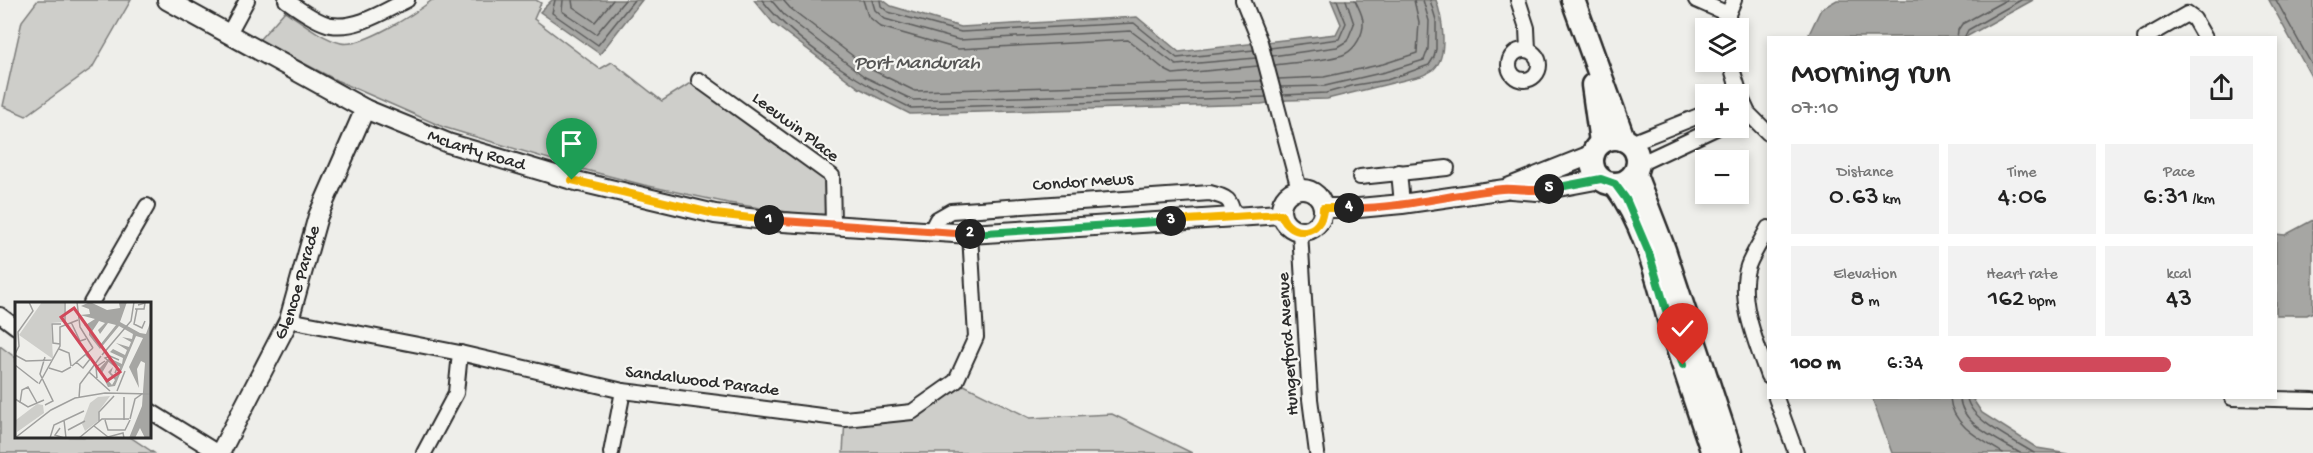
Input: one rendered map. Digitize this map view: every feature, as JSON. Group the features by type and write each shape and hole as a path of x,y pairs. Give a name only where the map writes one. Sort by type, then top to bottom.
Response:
{"main road":[{"path":"1573,0 1620,153 1625,182 1608,182"},
{"path":"1620,153 1593,169 1626,199 1649,253 1713,453"},
{"path":"1620,153 1664,250 1731,453"}],"street":[{"name":"McLarty Road","path":"166,0 365,109 448,143 572,180 715,214 783,222 970,234 1281,214"},
{"path":"228,35 247,0"},
{"path":"286,0 331,25 358,23 407,0"},
{"path":"1243,0 1260,42 1299,189"},
{"path":"1518,0 1527,28 1528,50"},
{"path":"1696,0 1728,14"},
{"path":"1728,18 1734,0"},
{"path":"2148,36 2187,14 2194,19 2204,36"},
{"name":"Leeuwin Place","path":"699,80 832,176 832,224"},
{"name":"Glencoe Parade","path":"219,453 289,320 318,216 365,109"},
{"path":"1620,153 1695,118"},
{"path":"1749,119 1767,132"},
{"path":"1323,208 1359,208 1402,204 1505,189 1620,153 1695,133"},
{"path":"1360,177 1447,168"},
{"path":"1399,172 1402,204"},
{"path":"1505,189 1537,191 1608,182"},
{"path":"1299,189 1306,189 1317,195 1323,208 1323,214 1317,225 1300,232 1288,226 1281,214 1281,208 1287,195 1299,189"},
{"name":"Condor Mews","path":"930,232 937,219 951,211 1210,193 1226,197 1231,204 1234,216"},
{"path":"91,302 147,206"},
{"path":"1767,230 1748,266 1744,288 1752,329 1767,373"},
{"name":"Hungerford Avenue","path":"1300,232 1310,399 1317,453"},
{"name":"Sandalwood Parade","path":"289,320 460,353 623,391 845,419 912,412 956,381 976,338 970,234"},
{"path":"0,315 15,326"},
{"path":"424,453 456,393 460,353"},
{"path":"611,453 623,391"},
{"path":"1776,399 1796,453"},
{"path":"2272,399 2313,400"},
{"path":"152,412 219,453"}],"shaded area":[{"path":"38,0 131,0 92,68 26,116 3,106 22,21"},
{"path":"432,0 536,0 541,3 534,19 600,69 612,62 662,101 692,82 826,177 827,218 728,203 644,185 582,169 443,127 336,80 259,40 285,11 326,37 341,43 350,43 388,28"},
{"path":"0,346 15,357 15,438 132,438 154,453 0,453"},
{"path":"956,381 1030,418 1112,414 1192,453 843,453 845,419 912,412"}],"water":[{"path":"552,0 642,0 600,54 540,12"},
{"name":"Port Mandurah","path":"754,0 883,0 891,6 961,27 1137,17 1179,52 1336,34 1341,24 1331,0 1436,0 1442,26 1443,45 1439,63 1428,73 1327,99 1287,100 1261,104 910,114 859,88 774,24"},
{"path":"1837,0 2033,0 1968,36 1810,36 1821,9"},
{"path":"2269,0 2313,0 2313,80"},
{"path":"2313,220 2313,312 2307,315 2277,315 2277,234 2285,235"},
{"path":"1872,399 1973,399 1982,413 2037,448 2068,453 1892,453"}],"route":[{"path":"572,180 715,214 783,222 970,234 1281,214 1288,226 1300,232 1317,225 1321,220 1323,208 1359,208 1402,204 1505,189 1537,191 1601,179 1615,184 1626,199 1649,253 1683,365"}]}
